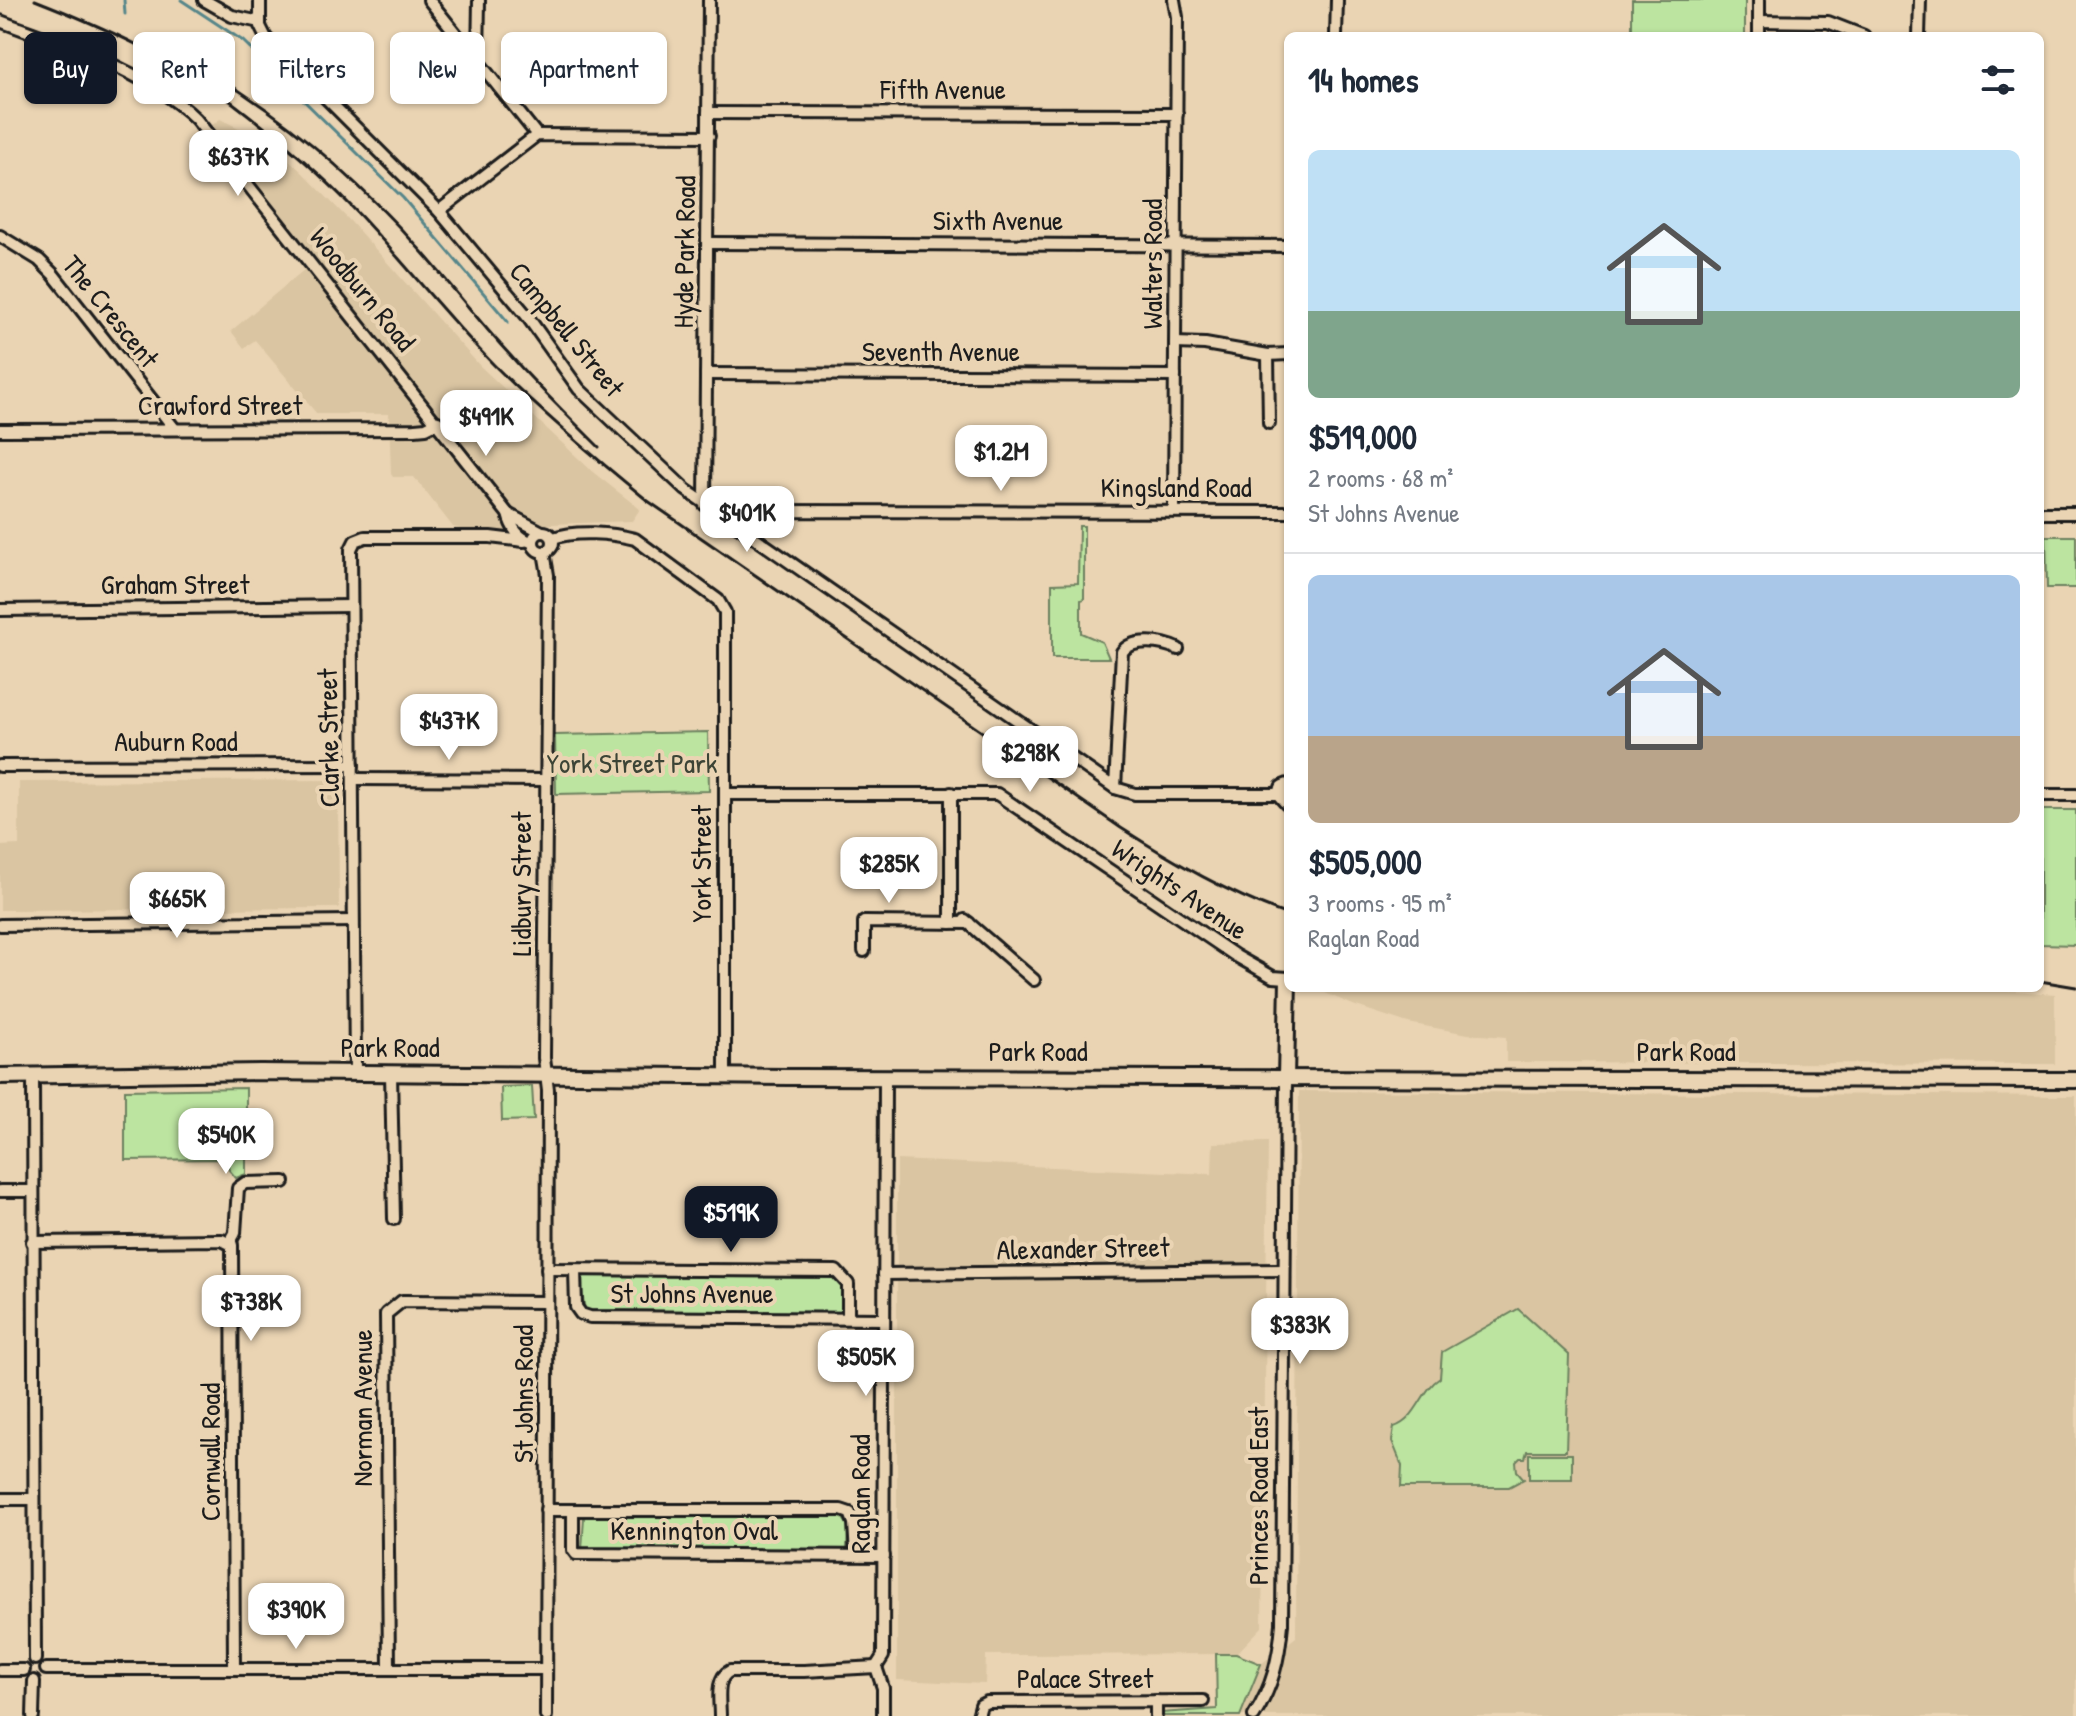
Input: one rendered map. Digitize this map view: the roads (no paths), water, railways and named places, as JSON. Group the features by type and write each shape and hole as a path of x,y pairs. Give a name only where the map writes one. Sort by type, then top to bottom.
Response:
{"main road":[{"path":"1286,1078 1288,992"},
{"name":"Park Road","path":"0,1076 546,1073 885,1077 2076,1080"}],"street":[{"path":"204,0 232,16 260,22 260,0"},
{"path":"429,0 456,32"},
{"path":"478,32 479,0"},
{"name":"Hyde Park Road","path":"705,505 709,0"},
{"name":"Walters Road","path":"1174,0 1177,17 1174,511"},
{"name":"Walters Road","path":"1177,17 1181,0"},
{"path":"1336,32 1337,0"},
{"path":"1759,0 1759,32"},
{"path":"1919,32 1920,0"},
{"name":"Woodburn Road","path":"0,21 132,75 187,109 438,422 528,542"},
{"path":"1759,21 1828,22 1854,32"},
{"name":"Campbell Street","path":"260,22 266,38 439,211 527,316 579,389 705,505 1115,788 1135,794 1284,794"},
{"path":"485,67 537,135"},
{"name":"Fifth Avenue","path":"708,113 1177,114"},
{"path":"439,211 537,135 709,136"},
{"name":"The Crescent","path":"0,236 39,260 53,274 174,428"},
{"name":"Sixth Avenue","path":"708,243 1284,246"},
{"path":"1175,343 1205,344 1268,355 1284,354"},
{"path":"1268,355 1269,423"},
{"name":"Seventh Avenue","path":"706,374 1175,376"},
{"name":"Crawford Street","path":"0,430 415,429 438,422"},
{"name":"Kingsland Road","path":"733,524 745,513 754,511 1284,512"},
{"path":"2044,513 2076,513"},
{"path":"490,537 507,530 509,518"},
{"name":"Woodburn Road","path":"509,518 542,532"},
{"path":"542,532 553,538 553,547 544,552 528,542 542,532"},
{"name":"York Street","path":"553,538 621,535 635,539 722,605 725,619 725,1075"},
{"name":"Clarke Street","path":"355,1073 351,549 359,538 490,537 528,542"},
{"name":"Lidbury Street","path":"544,552 548,575 546,1073"},
{"name":"Graham Street","path":"0,610 351,606"},
{"path":"1115,788 1122,652 1130,644 1165,643 1178,649"},
{"name":"Auburn Road","path":"0,766 353,765"},
{"path":"353,779 545,780"},
{"path":"951,793 951,923"},
{"name":"Wrights Avenue","path":"725,794 992,793 1003,797 1236,956 1273,977 1284,978"},
{"path":"2044,795 2076,795"},
{"path":"951,909 1034,980"},
{"path":"0,925 353,921"},
{"path":"864,951 864,922 969,923"},
{"path":"391,1073 394,1219"},
{"name":"St Johns Road","path":"546,1073 546,1716"},
{"path":"33,1075 35,1659"},
{"name":"Raglan Road","path":"883,1716 883,1688 876,1667 883,1656 885,1077"},
{"name":"Princes Road East","path":"1254,1716 1277,1668 1282,1624 1286,1078"},
{"name":"Cornwall Road","path":"234,1669 233,1251 230,1242 235,1233 238,1188 245,1183 284,1182"},
{"path":"0,1191 33,1191"},
{"path":"32,1242 230,1242"},
{"name":"St Johns Avenue","path":"547,1269 836,1271 848,1284 848,1318"},
{"name":"St Johns Avenue","path":"575,1270 576,1307 581,1314 590,1317 883,1319"},
{"name":"Alexander Street","path":"884,1274 1283,1270"},
{"name":"Norman Avenue","path":"389,1668 386,1314 402,1301 547,1302"},
{"path":"0,1499 33,1499"},
{"name":"Kennington Oval","path":"546,1510 841,1510 850,1513 854,1523 856,1555"},
{"name":"Kennington Oval","path":"573,1511 573,1550 576,1554 884,1556"},
{"path":"34,1681 27,1677 24,1670 27,1663 35,1659 42,1661 46,1669"},
{"path":"720,1716 721,1680 730,1671 876,1667"},
{"path":"46,1669 546,1669"},
{"path":"34,1681 42,1678 46,1669"},
{"path":"0,1670 24,1670"},
{"path":"33,1716 34,1681"},
{"path":"1156,1701 1156,1716"},
{"name":"Palace Street","path":"978,1716 981,1705 987,1702 1203,1701"}],"waterway":[{"path":"124,0 125,14"},
{"path":"181,0 243,41 403,198 508,322"}],"railway":[{"path":"35,0 163,58 233,103 280,140 352,207 494,365 569,435 648,501 1121,828 1202,876 1284,913"},
{"path":"235,88 304,138 366,193 423,253 487,330 599,447"},
{"path":"2044,982 2076,987"}],"park label":[{"name":"York Street Park","path":"632,763"}]}
